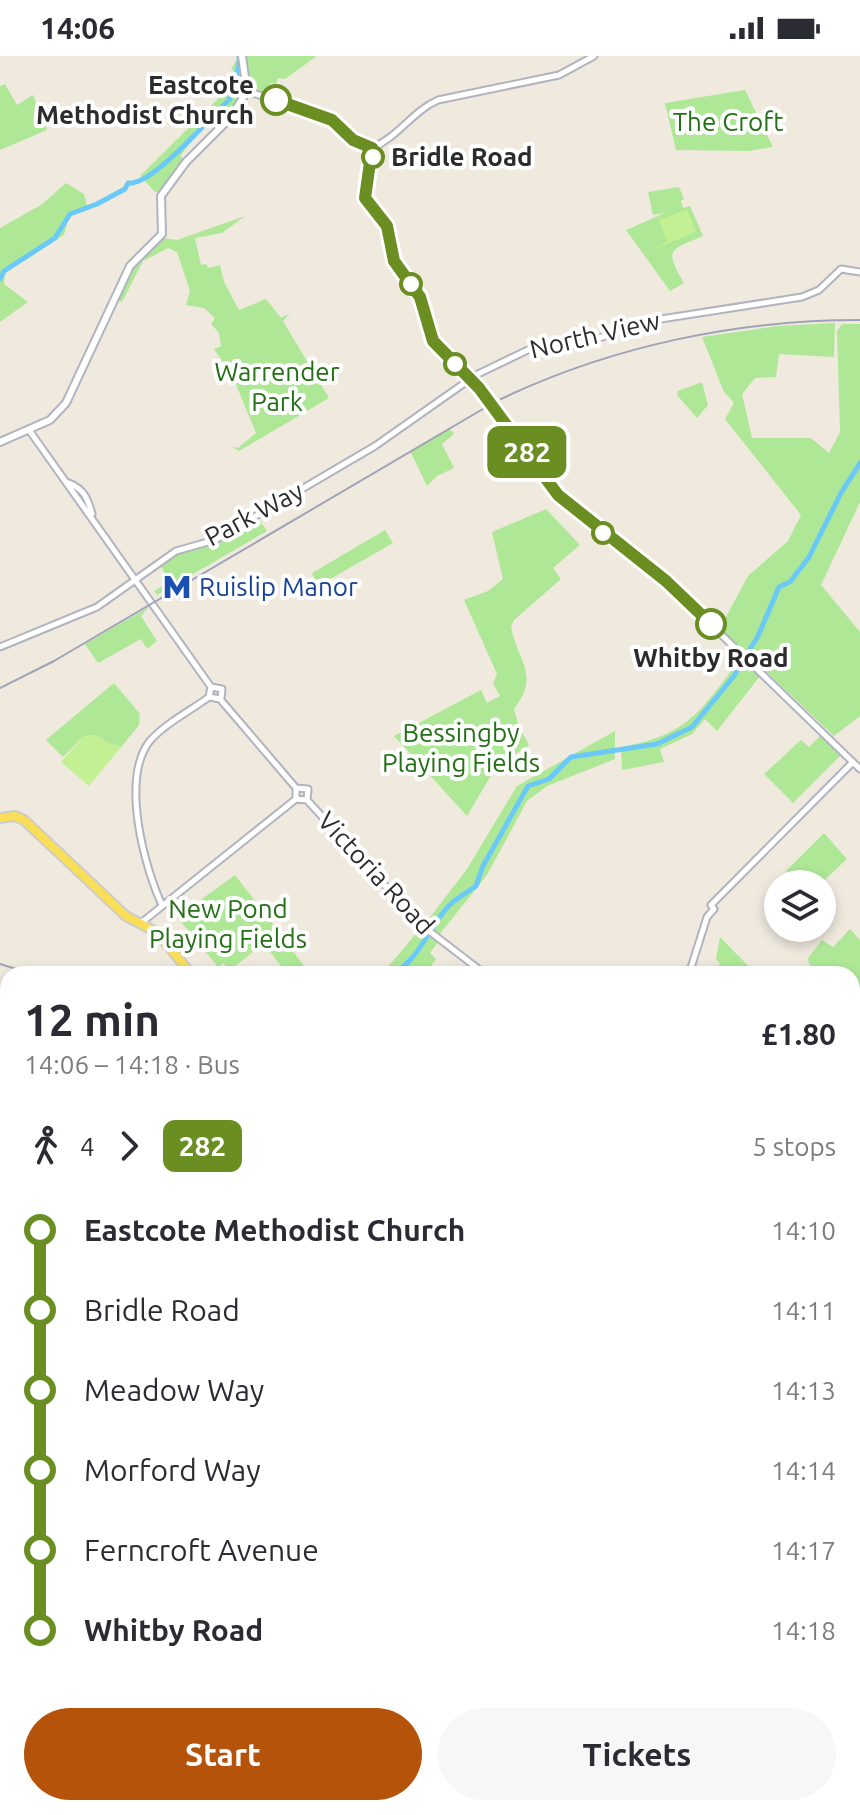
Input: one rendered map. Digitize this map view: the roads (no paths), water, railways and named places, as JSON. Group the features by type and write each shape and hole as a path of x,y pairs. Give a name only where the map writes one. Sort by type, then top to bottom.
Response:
{"main road":[{"path":"0,442 50,420 66,403 130,266 161,236 161,196 186,162 231,117 247,91 242,56"},
{"path":"0,818 22,819 126,916 158,933 185,966"}],"street":[{"path":"594,56 559,75 438,100 426,106 372,152 365,198 385,221 394,261 422,301 432,340 481,390 565,502 666,581 860,769"},
{"path":"247,91 327,118 372,152"},
{"name":"North View","path":"372,447 471,379 536,346 566,348 678,316 806,296 822,288 837,271 860,272"},
{"name":"Victoria Road","path":"29,430 69,482 80,487 91,503 92,514 211,687 222,689 220,699 296,788 296,799 307,800 430,933 474,966"},
{"name":"Park Way","path":"0,647 93,610 176,551 211,542 372,447"},
{"path":"162,905 139,821 139,763 152,739 209,697 211,687"},
{"path":"209,697 220,699"},
{"path":"692,966 712,907 853,762"},
{"name":"Victoria Road","path":"296,788 308,789 307,800"},
{"path":"140,924 296,799"}],"waterway":[{"path":"0,279 4,271 55,238 70,214 97,204 166,163 230,99 239,57"},
{"path":"404,966 449,905 476,886 483,866 528,786 549,779 571,757 657,744 692,727 734,676 758,636 779,587 790,582 809,557 860,463"}],"railway":[{"path":"501,399 587,364 676,340 768,325 860,320"},
{"path":"0,688 54,661 488,406"},
{"path":"0,964 7,966"}],"place":[{"name":"Eastcote Methodist Church","path":"276,100"},
{"name":"Bridle Road","path":"373,157"},
{"name":"Ruislip Manor","path":"177,587"},
{"name":"Whitby Road","path":"711,624"}],"park label":[{"name":"The Croft","path":"728,122"},
{"name":"Warrender Park","path":"277,387"},
{"name":"Bessingby Playing Fields","path":"461,748"},
{"name":"New Pond Playing Fields","path":"228,924"}]}
